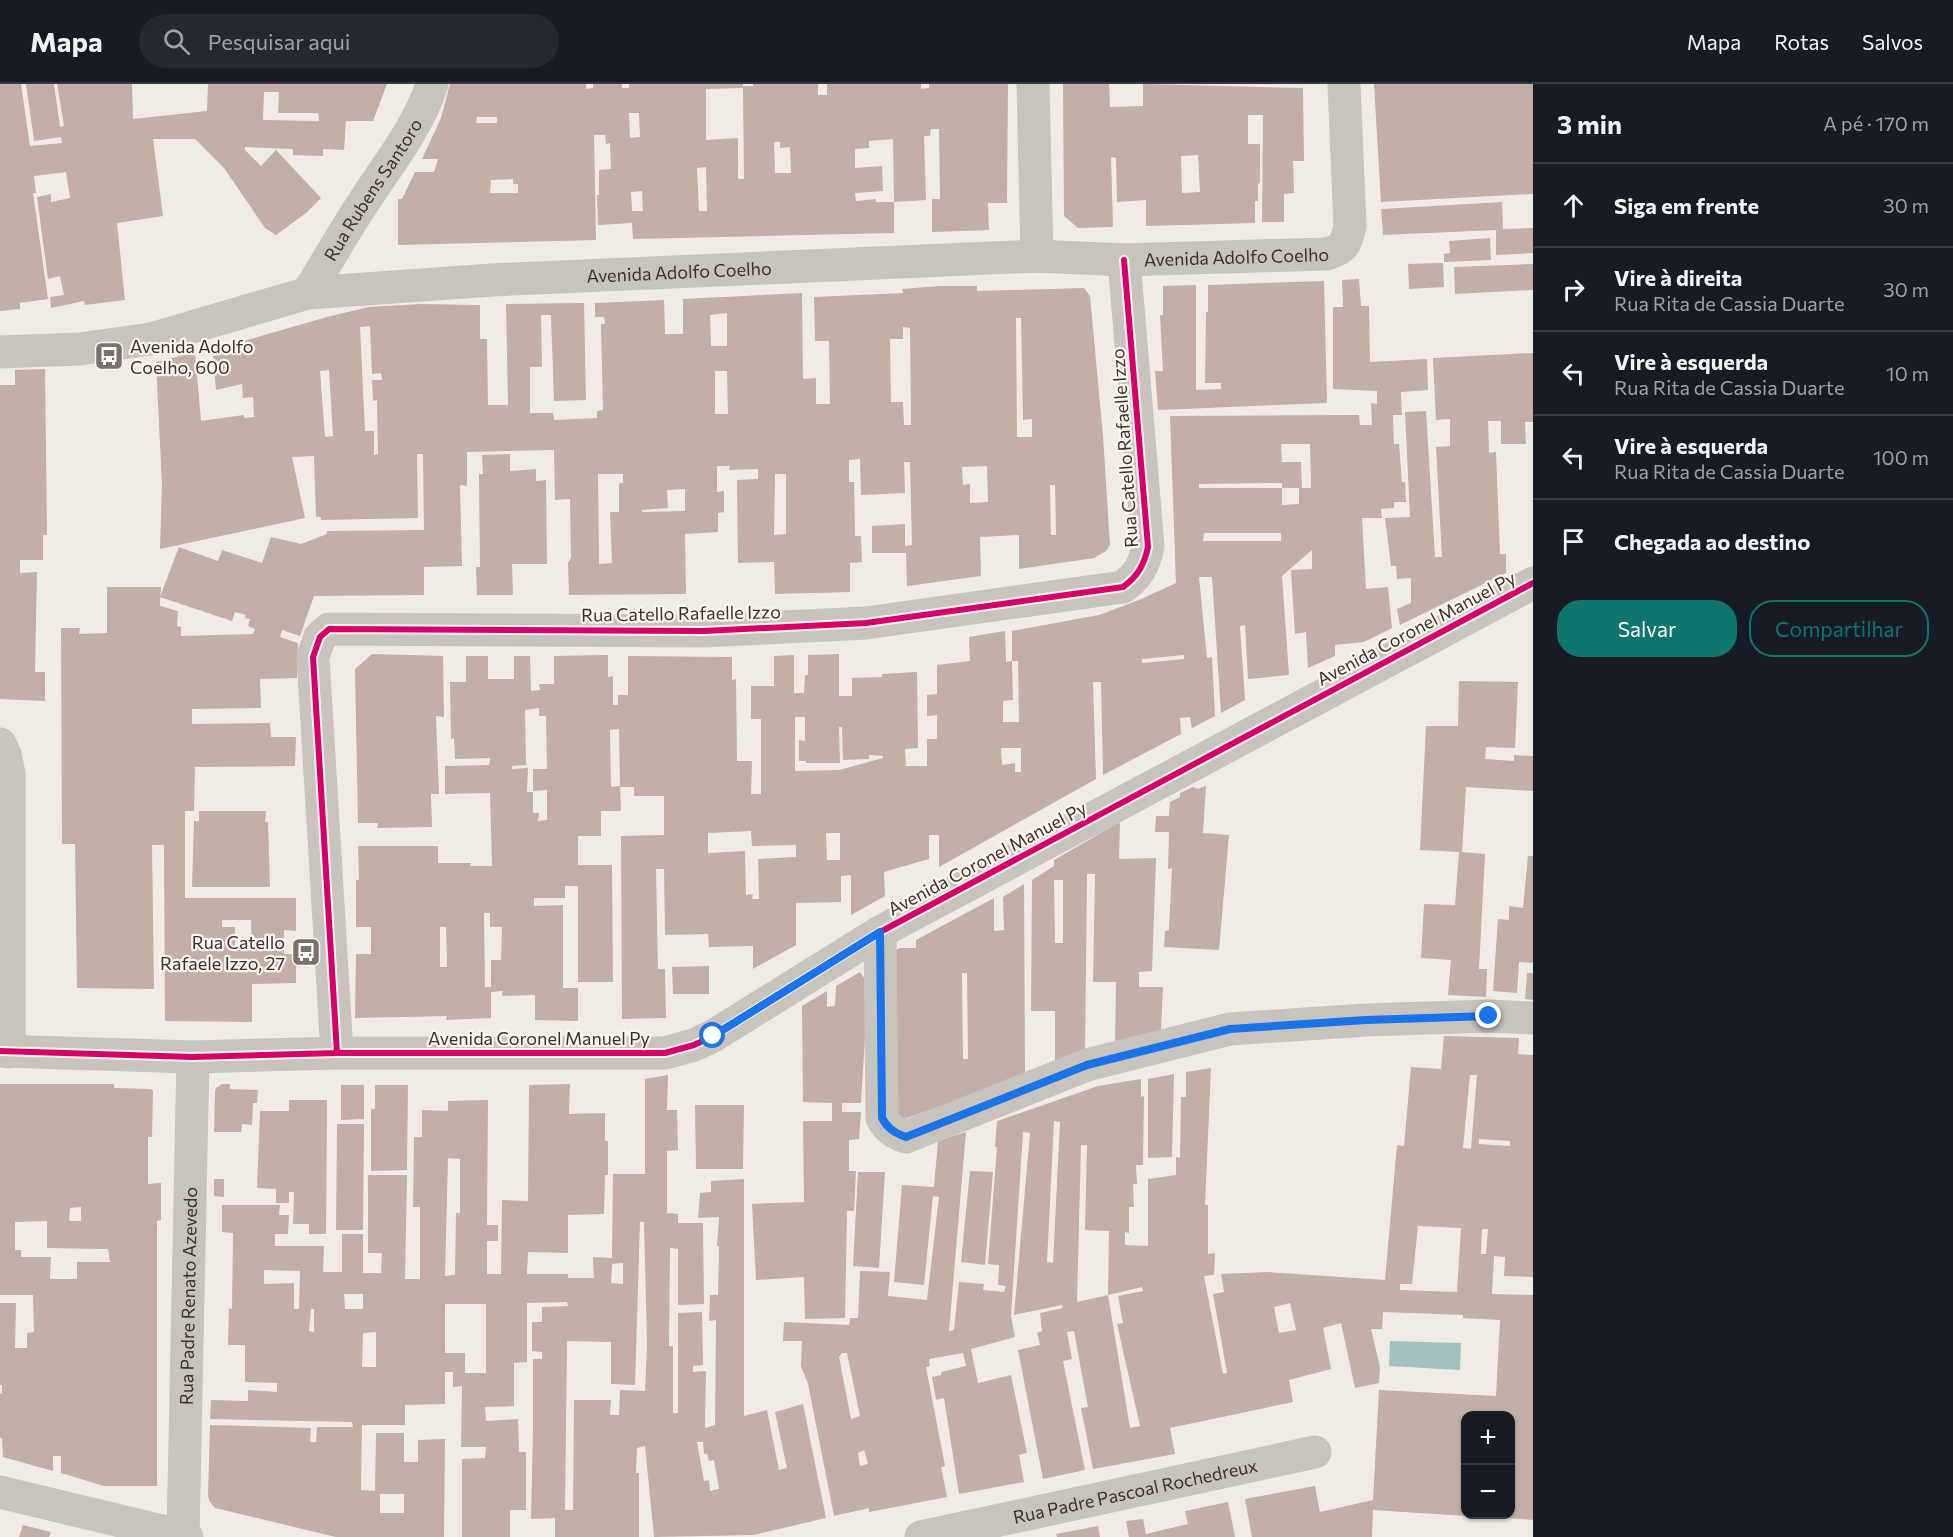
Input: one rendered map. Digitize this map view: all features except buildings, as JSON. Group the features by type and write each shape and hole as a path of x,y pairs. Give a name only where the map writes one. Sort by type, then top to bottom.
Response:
{"street":[{"name":"Rua Rubens Santoro","path":"308,293 404,143 426,103 432,84"},
{"path":"1034,84 1037,256"},
{"name":"Avenida Adolfo Coelho","path":"0,352 79,350 151,339 308,293 504,279 1037,256 1124,260 1326,254 1337,251 1346,244 1350,227 1344,84"},
{"name":"Rua Catello Rafaelle Izzo","path":"337,1053 313,657 320,637 329,629 704,631 866,623 1123,587 1144,566 1148,547 1124,260"},
{"name":"Avenida Coronel Manuel Py","path":"5,1051 193,1057 337,1053 665,1053 694,1045 713,1036 880,932 1533,583"},
{"path":"0,744 5,754 9,774 5,1051"},
{"path":"880,932 882,1118 887,1127 896,1134 906,1137 1087,1065 1230,1029 1388,1019 1489,1016 1533,1018"},
{"name":"Rua Padre Renato Azevedo","path":"185,1537 193,1057"},
{"name":"Rua Padre Pascoal Rochedreux","path":"921,1537 1316,1452"},
{"path":"0,1492 185,1537"}],"water":[{"path":"1390,1341 1461,1343 1460,1370 1389,1366"}],"cycle path":[{"path":"337,1053 313,657 320,637 329,629 704,631 866,623 1123,587 1140,570 1148,547 1124,260"},
{"path":"0,1051 193,1057 337,1053 665,1053 694,1045 713,1036 880,932 1533,583"}],"place":[{"name":"Avenida Adolfo Coelho, 600","path":"109,356"},
{"name":"Rua Catello Rafaele Izzo, 27","path":"306,952"}],"route":[{"path":"713,1036 880,932 882,1118 887,1127 896,1134 906,1137 1087,1065 1230,1029 1366,1020 1489,1016"}]}
